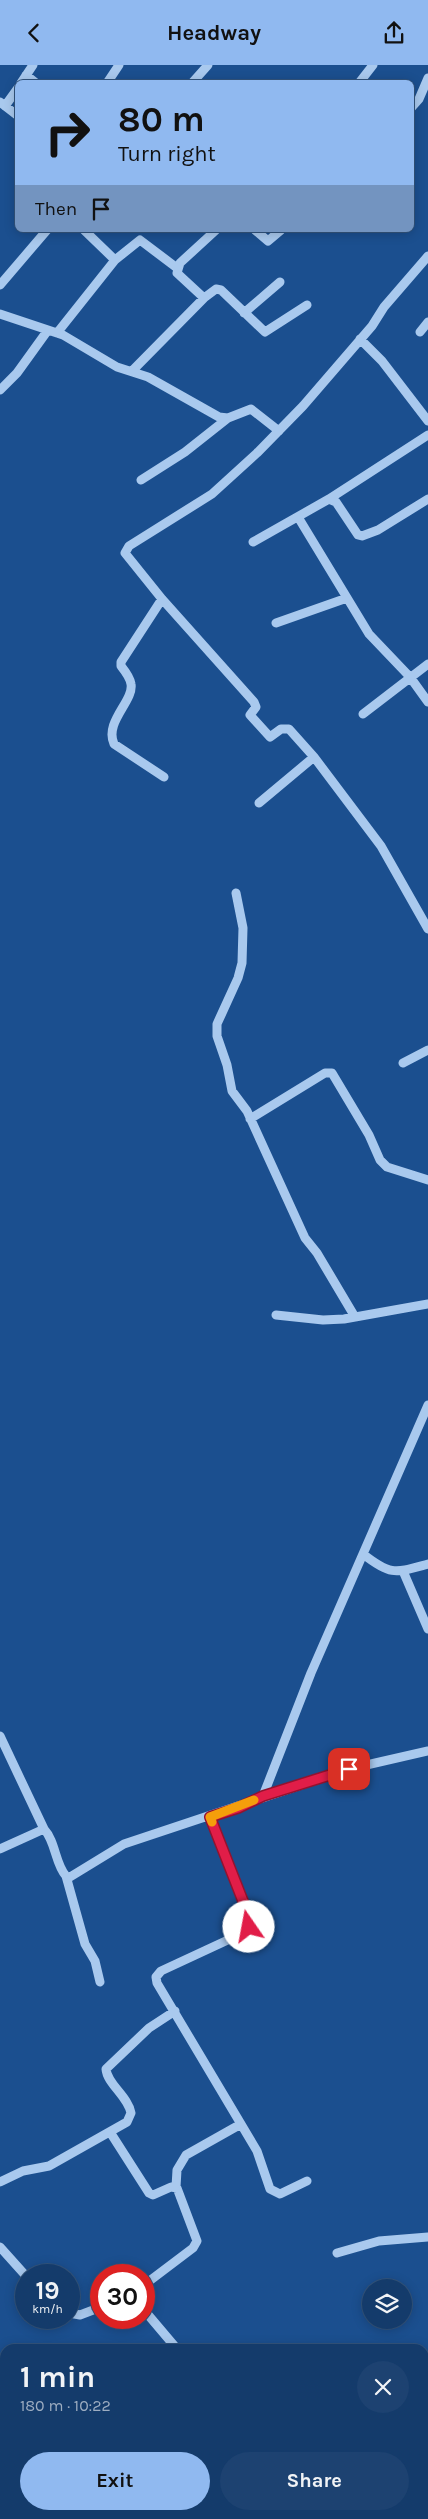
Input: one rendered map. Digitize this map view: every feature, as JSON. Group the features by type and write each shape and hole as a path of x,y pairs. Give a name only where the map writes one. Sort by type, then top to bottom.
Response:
{"street":[{"path":"24,79 33,65"},
{"path":"112,80 119,65"},
{"path":"195,80 208,65"},
{"path":"362,80 374,65"},
{"path":"414,105 419,99 428,78"},
{"path":"15,91 3,104 15,114"},
{"path":"0,285 46,232"},
{"path":"86,232 115,260"},
{"path":"176,269 214,232"},
{"path":"257,232 268,241 279,232"},
{"path":"58,333 115,260 140,241 176,269 177,273 204,298"},
{"path":"428,256 384,307 372,326 279,431 212,494 126,549 126,557 254,703 256,707 250,715 267,735 273,736 286,728 314,757 381,846 428,929"},
{"path":"244,313 280,282"},
{"path":"132,371 204,298 216,289 221,289 265,332 307,305"},
{"path":"0,314 58,333 117,367 148,377 220,417 228,418"},
{"path":"420,332 428,322"},
{"path":"0,390 17,373 48,330"},
{"path":"360,339 382,361 428,421"},
{"path":"141,481 185,452 228,418 250,409 279,431"},
{"path":"253,542 329,499 428,435"},
{"path":"329,499 336,502 358,535 362,536 378,530 428,499"},
{"path":"298,517 378,647 410,677 428,702"},
{"path":"276,623 347,598"},
{"path":"162,599 122,662 121,666 130,679 131,687 112,729 111,738 114,744 164,777"},
{"path":"363,714 428,664"},
{"path":"259,803 314,757"},
{"path":"236,893 243,928 242,963 238,978 216,1030 232,1091 250,1119 305,1237 317,1253 355,1317"},
{"path":"403,1063 428,1050"},
{"path":"250,1119 325,1073 332,1073 369,1135 380,1160 387,1167 428,1180"},
{"path":"276,1315 323,1320 355,1317 428,1304"},
{"path":"263,1796 311,1673 428,1405"},
{"path":"363,1554 382,1569 403,1571 428,1564"},
{"path":"403,1571 428,1629"},
{"path":"0,1736 66,1877 86,1944 96,1961 100,1982"},
{"path":"66,1877 70,1877 124,1844 238,1808 263,1796 349,1769 428,1751"},
{"path":"210,1817 250,1923 245,1931 161,1971 158,1974 157,1983 257,2151 270,2189 280,2194 307,2181"},
{"path":"0,1849 44,1829"},
{"path":"0,2182 23,2171 50,2167 127,2122 131,2113 129,2103 108,2076 108,2065 154,2024 175,2011"},
{"path":"155,2276 193,2247 197,2241 176,2187 179,2164 190,2151 241,2124"},
{"path":"110,2132 149,2193 153,2195 176,2187"},
{"path":"337,2253 379,2241 428,2237"},
{"path":"0,2247 15,2264"},
{"path":"155,2323 173,2344"}],"slow traffic":[{"path":"212,1822 210,1817 238,1808 254,1800"}],"route":[{"path":"249,1927 250,1919 210,1817 238,1808 263,1796 349,1769"}]}
